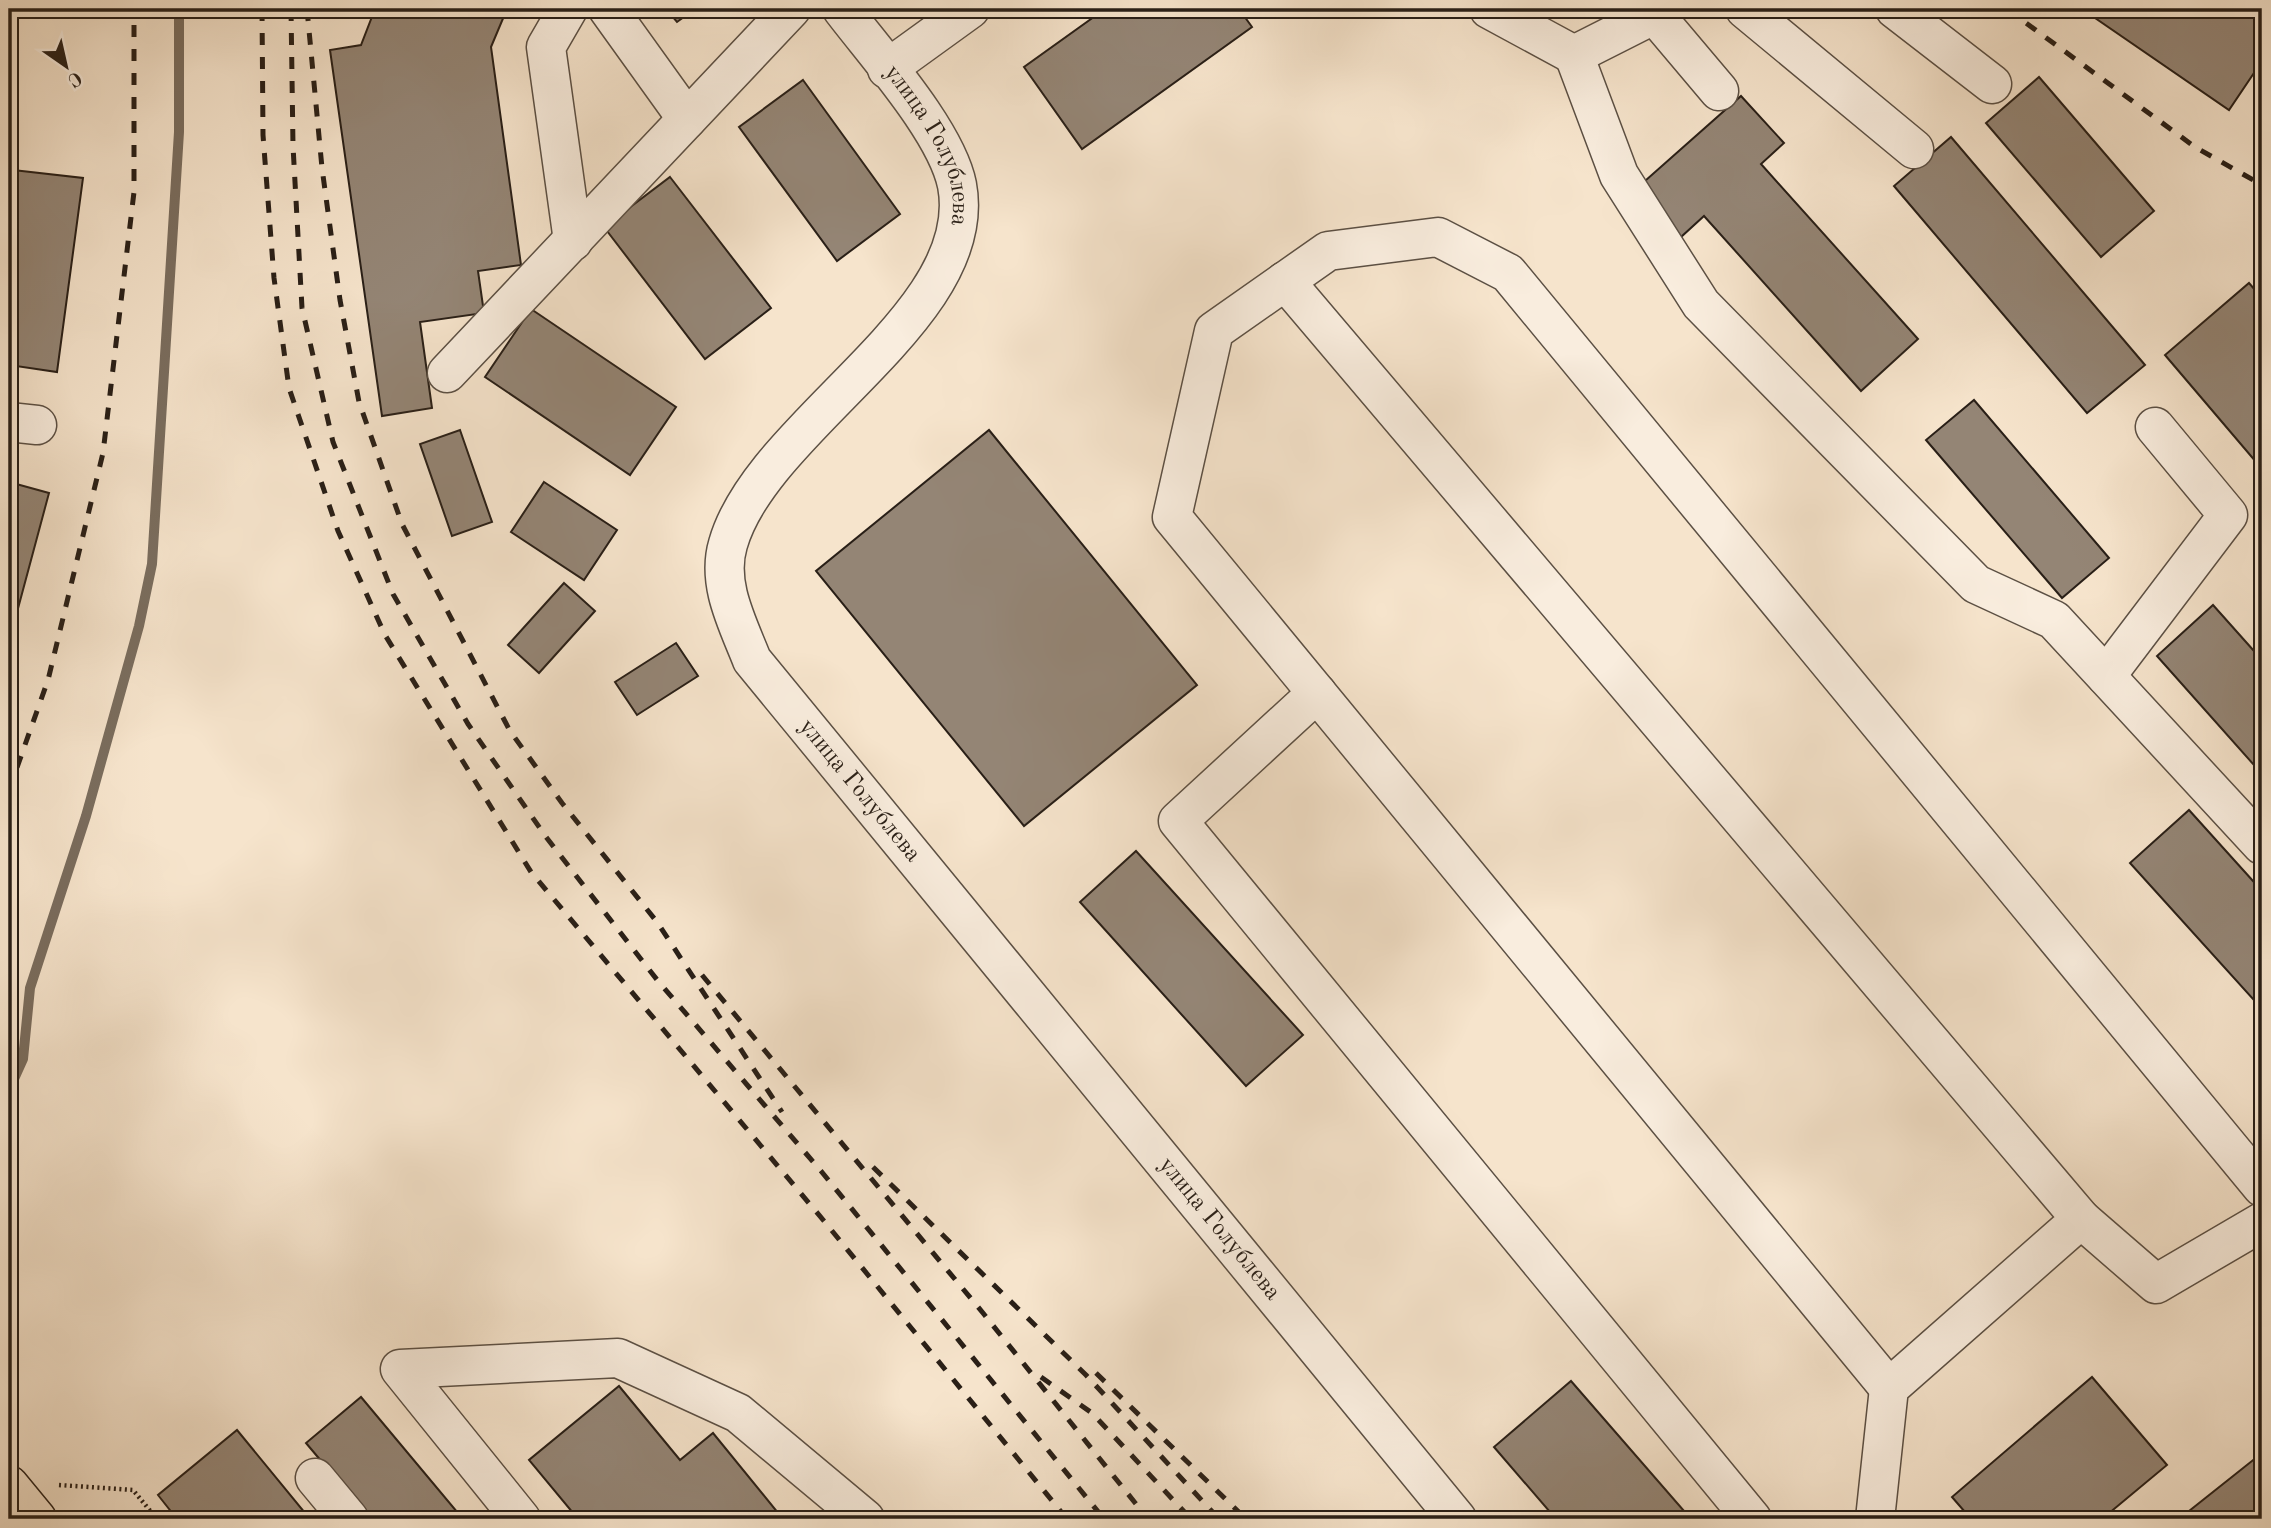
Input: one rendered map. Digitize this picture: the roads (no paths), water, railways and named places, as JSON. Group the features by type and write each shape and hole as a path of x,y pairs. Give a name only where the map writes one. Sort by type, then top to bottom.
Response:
{"main road":[{"path":"9,1485 43,1502"}],"street":[{"path":"568,9 547,47 573,241"},
{"path":"608,9 687,119"},
{"path":"447,373 792,9"},
{"name":"улица Голублева","path":"842,9 938,138 957,185 957,240 919,306 751,492 727,545 726,596 752,660 1457,1519"},
{"path":"887,69 970,9"},
{"path":"1489,9 1574,55 1619,175 1701,304 1976,584 2054,620 2262,845"},
{"path":"1745,9 1914,149"},
{"path":"1895,9 1992,84"},
{"path":"1574,55 1660,11 1719,91"},
{"path":"1889,1388 1172,517 1214,331 1328,251 1438,237 1508,273 2262,1187"},
{"path":"1285,281 2081,1219 2156,1284 2262,1222"},
{"path":"2106,676 2228,516 2155,427"},
{"path":"1317,694 1178,821 1752,1519"},
{"path":"1875,1519 1889,1388 2081,1219"},
{"path":"521,1519 400,1369 618,1358 738,1413 865,1519"},
{"path":"315,1478 349,1519"}],"waterway":[{"path":"9,1090 23,1059 30,988 86,816 139,626 152,564 179,132 179,9"}],"railway":[{"path":"9,790 48,680 103,453 134,192 134,9"},
{"path":"262,9 263,135 274,278 289,388 338,531 385,635 531,872 824,1221 1067,1519"},
{"path":"291,9 293,146 302,308 333,442 393,594 468,724 546,837 658,981 821,1171 1104,1519"},
{"path":"307,9 322,168 340,300 359,402 402,524 510,731 562,803 657,922 782,1112"},
{"path":"2007,9 2195,147 2262,185"},
{"path":"702,975 983,1313 1148,1519"},
{"path":"873,1167 1086,1375 1219,1519"},
{"path":"1096,1373 1246,1519"},
{"path":"1041,1377 1092,1413 1191,1519"}]}
